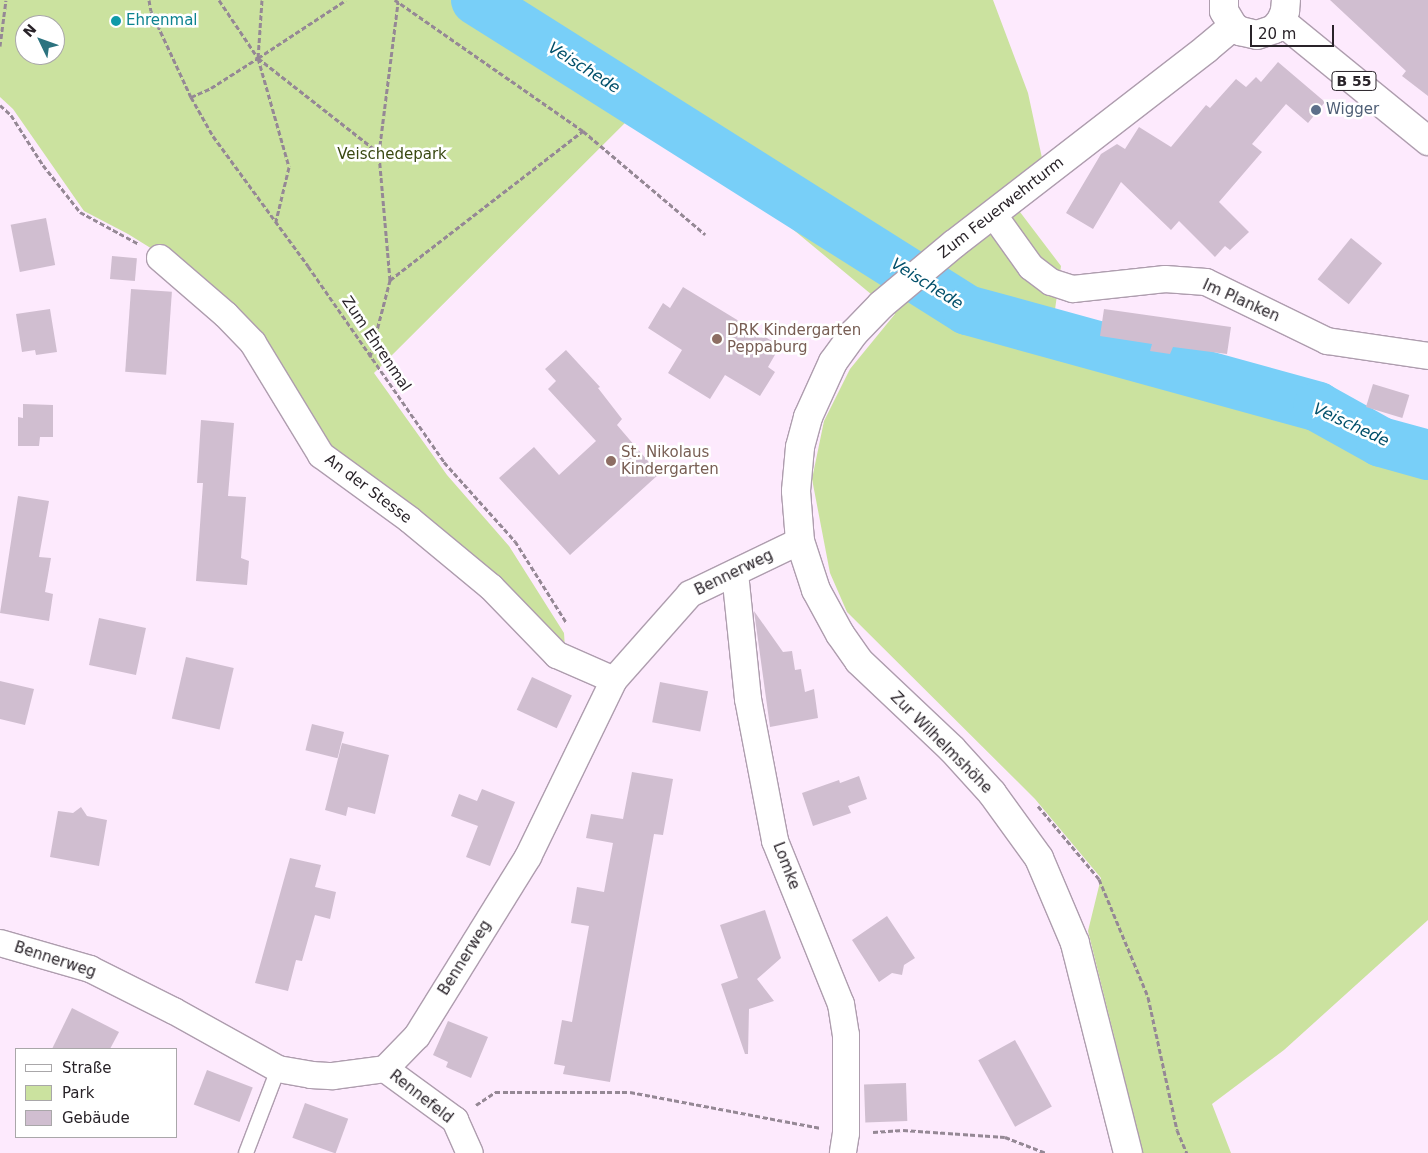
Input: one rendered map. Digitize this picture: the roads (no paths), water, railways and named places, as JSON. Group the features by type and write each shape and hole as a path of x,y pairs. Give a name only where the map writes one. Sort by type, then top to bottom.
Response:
{"street":[{"path":"1224,0 1224,10 1233,26 1240,31 1258,35 1274,28 1283,10"},
{"name":"B 55","path":"1283,10 1428,141"},
{"name":"Zum Feuerwehrturm","path":"800,541 796,491 800,447 808,417 820,386 833,362 854,333 881,305 954,244 1198,56 1233,26"},
{"name":"Im Planken","path":"993,214 1031,267 1051,282 1072,289 1165,279 1206,282 1327,341 1428,356"},
{"name":"An der Stesse","path":"160,258 226,316 253,343 321,455 410,520 491,587 557,655 614,680"},
{"name":"Bennerweg","path":"0,942 90,970 174,1011 278,1069 312,1075 333,1076 385,1069 417,1036 528,857 614,680 690,594 800,541"},
{"name":"Zur Wilhelmshöhe","path":"800,541 816,590 836,629 859,661 957,755 992,793 1039,858 1075,943 1128,1153"},
{"name":"Lomke","path":"735,572 748,699 775,841 841,1004 846,1035 845,1143"},
{"name":"Rennefeld","path":"385,1069 455,1120 470,1153"}],"lane":[{"path":"246,1153 278,1069"}],"waterway":[{"name":"Veischede","path":"476,0 967,310 1318,407 1381,442 1428,455"}],"place":[{"name":"Ehrenmal","path":"116,21"},
{"name":"Wigger","path":"1316,110"},
{"name":"DRK Kindergarten Peppaburg","path":"717,339"},
{"name":"St. Nikolaus Kindergarten","path":"611,461"}],"park label":[{"name":"Veischedepark","path":"392,155"}]}
